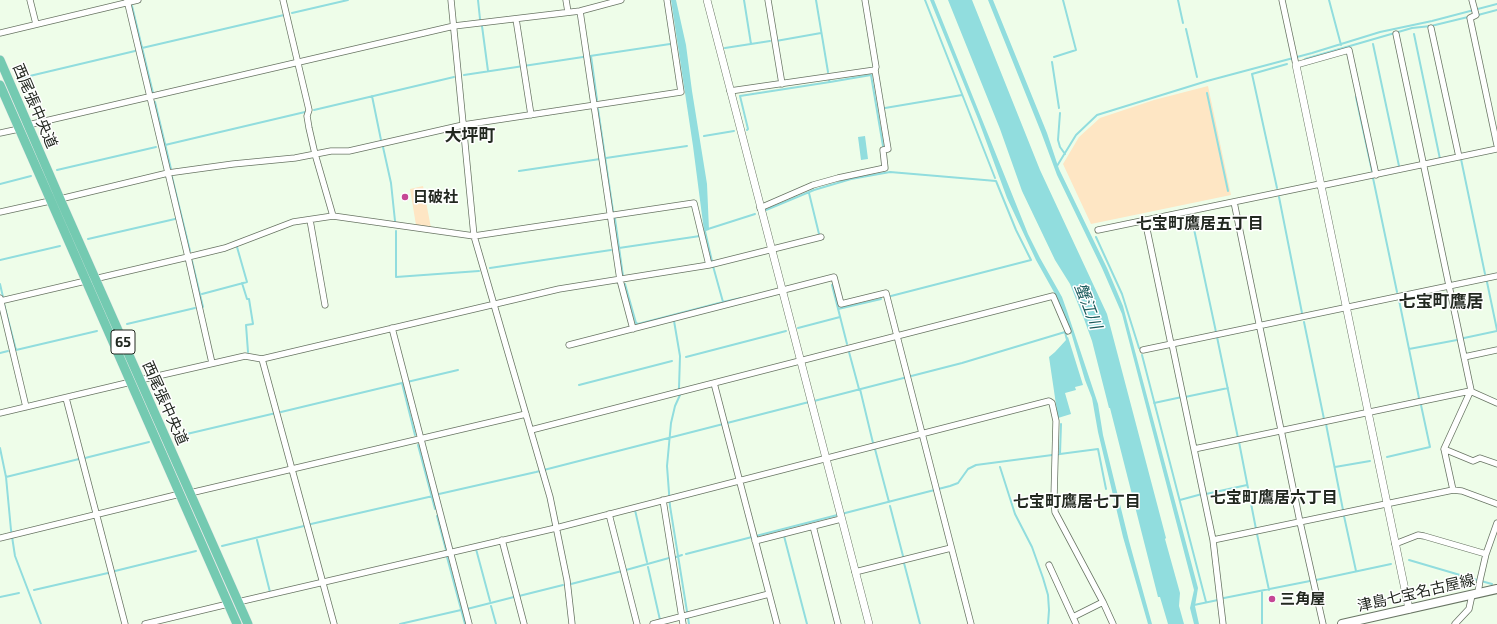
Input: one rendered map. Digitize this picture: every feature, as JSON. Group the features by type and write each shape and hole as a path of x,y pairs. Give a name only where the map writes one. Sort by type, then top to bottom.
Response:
{"main road":[{"name":"西尾張中央道","path":"0,60 140,380 237,624"},
{"name":"西尾張中央道","path":"0,85 131,382 248,624"},
{"name":"津島七宝名古屋線","path":"1342,624 1497,589"}],"street":[{"path":"30,0 36,24"},
{"path":"0,33 127,1 138,0"},
{"path":"283,0 309,110 308,122 315,154 334,216"},
{"path":"451,0 474,236 550,497 567,580 572,624"},
{"path":"566,0 568,12"},
{"path":"28,125 150,98 454,26 580,11 621,0"},
{"path":"60,199 168,173 315,154 331,150 349,151 463,125 681,92 667,0"},
{"path":"707,0 869,624"},
{"path":"768,0 782,84"},
{"path":"760,208 813,185 885,168 883,150 888,149 874,70 876,67 865,0"},
{"path":"1284,0 1320,185 1409,609"},
{"path":"1472,0 1476,15 1470,18 1497,145"},
{"path":"127,1 212,363"},
{"path":"580,11 620,280 633,329"},
{"path":"516,19 531,115"},
{"path":"1431,28 1459,157"},
{"path":"1396,34 1470,391 1444,449 1453,490"},
{"path":"1296,63 1349,50 1376,175"},
{"path":"730,91 874,70"},
{"path":"0,133 19,129"},
{"path":"1098,230 1376,175 1497,149"},
{"path":"0,212 50,200"},
{"path":"1234,202 1300,522 1323,624"},
{"path":"26,407 0,300 225,248 293,222 334,216 474,236 694,203 712,264"},
{"path":"310,220 325,305"},
{"path":"1145,220 1213,540 1224,624"},
{"path":"140,380 245,356 262,359 559,289 712,264 821,236"},
{"path":"1143,350 1497,276"},
{"path":"569,345 834,277 841,304 886,293 971,624"},
{"path":"530,430 1053,296 1068,331"},
{"path":"392,328 469,624"},
{"path":"1464,357 1497,350"},
{"path":"262,359 293,468 334,624"},
{"path":"0,413 131,382"},
{"path":"714,383 777,624"},
{"path":"1194,449 1470,391 1497,403"},
{"path":"66,398 125,624"},
{"path":"238,602 556,528 1049,401 1052,403 1056,421 1055,512 1104,602 1113,624"},
{"path":"0,538 526,414"},
{"path":"1444,449 1473,461 1480,458 1497,464"},
{"path":"1213,540 1453,490 1462,491 1497,504"},
{"path":"667,499 672,561 686,616 683,624"},
{"path":"609,514 637,624"},
{"path":"754,538 813,526 841,516"},
{"path":"1455,624 1469,609 1480,580 1486,554 1497,523"},
{"path":"813,526 838,624"},
{"path":"1395,544 1418,535 1486,554"},
{"path":"502,540 524,624"},
{"path":"855,572 951,548"},
{"path":"1049,565 1076,624"},
{"path":"653,624 769,594"},
{"path":"1073,617 1104,602"},
{"path":"144,624 228,604"}],"shaded area":[{"path":"1208,86 1231,195 1091,224 1063,164 1079,137 1100,118 1154,100"},
{"path":"423,186 431,228 416,225 410,189"}],"water":[{"path":"671,0 676,0 686,45 707,184 709,230 706,231 713,261 711,261 704,231"},
{"path":"930,0 934,0 1028,234 1062,297 1067,311 1098,404 1103,435 1129,541 1152,624 1148,624 1123,537 1098,432 1092,398 1085,380 1070,329 1055,294 1036,260 1007,198 978,119"},
{"name":"蟹江川","path":"948,0 972,0 1040,170 1107,314 1180,593 1179,606 1184,624 1168,624 1160,597 1158,597 1092,341 1070,284 1055,260 1022,191 1000,129"},
{"path":"988,0 993,0 1047,133 1059,169 1107,268 1123,306 1198,588 1195,606 1199,624 1194,624 1190,608 1194,590 1122,314 1102,268 1057,175"},
{"path":"865,136 868,159 861,160 858,137"},
{"path":"1068,337 1083,385 1075,387 1076,390 1065,393 1071,414 1058,418 1049,357"}],"waterway":[{"path":"292,13 348,0"},
{"path":"478,0 480,19"},
{"path":"744,0 751,44"},
{"path":"816,0 828,72"},
{"path":"925,0 995,178"},
{"path":"1054,57 1076,50 1063,0"},
{"path":"1178,0 1183,23"},
{"path":"1329,0 1341,45"},
{"path":"1057,166 1076,135 1097,115 1207,81 1312,53 1380,32 1432,21 1497,4"},
{"path":"132,6 153,93"},
{"path":"1478,15 1497,10"},
{"path":"142,48 284,15"},
{"path":"1305,59 1412,28 1431,26 1468,17"},
{"path":"482,26 488,71"},
{"path":"1186,29 1197,77"},
{"path":"776,41 821,33"},
{"path":"1414,34 1440,159"},
{"path":"725,48 770,41"},
{"path":"590,56 670,44"},
{"path":"1373,44 1399,166"},
{"path":"17,79 135,51"},
{"path":"591,56 597,100"},
{"path":"464,75 583,57"},
{"path":"1052,62 1059,108"},
{"path":"1277,188 1252,74 1287,64"},
{"path":"830,82 871,75 883,146"},
{"path":"314,110 454,77"},
{"path":"747,130 740,96 830,82 829,80"},
{"path":"1207,93 1228,191"},
{"path":"885,108 962,95"},
{"path":"372,96 381,140"},
{"path":"1356,97 1372,171"},
{"path":"155,102 171,169"},
{"path":"598,109 613,211"},
{"path":"165,145 305,112"},
{"path":"1060,113 1058,140 1060,147 1065,154"},
{"path":"704,136 734,131"},
{"path":"606,158 687,146"},
{"path":"57,170 156,147"},
{"path":"383,147 391,183 395,221"},
{"path":"519,171 600,159"},
{"path":"1460,159 1485,274"},
{"path":"766,210 814,190 851,179 890,172 996,181 1016,230 1031,260 891,296"},
{"path":"0,184 31,176"},
{"path":"172,177 190,251"},
{"path":"1373,178 1397,292"},
{"path":"809,193 819,234"},
{"path":"1279,197 1302,313"},
{"path":"708,229 755,214"},
{"path":"1191,215 1216,332"},
{"path":"88,239 175,219"},
{"path":"615,219 623,276"},
{"path":"396,231 396,277 479,271"},
{"path":"619,248 700,236"},
{"path":"1096,237 1122,294 1139,348"},
{"path":"0,260 60,246"},
{"path":"202,294 247,282 237,247"},
{"path":"490,268 611,250"},
{"path":"192,261 203,307"},
{"path":"689,624 670,506 667,466 671,423 675,406 680,395 680,356 673,315 723,302 713,266"},
{"path":"1487,282 1497,330"},
{"path":"242,283 247,299 249,299 253,324 246,325 248,352"},
{"path":"0,284 3,297"},
{"path":"625,284 636,323 638,324 673,315"},
{"path":"832,285 847,344"},
{"path":"723,302 741,298"},
{"path":"838,309 881,299"},
{"path":"1399,300 1419,398"},
{"path":"4,304 16,350 97,331"},
{"path":"127,324 195,308"},
{"path":"798,328 840,317"},
{"path":"1304,322 1324,419"},
{"path":"686,357 786,331"},
{"path":"1464,338 1497,331"},
{"path":"814,401 962,363 1065,332 1067,340"},
{"path":"1217,337 1238,438"},
{"path":"1409,349 1457,340"},
{"path":"0,353 8,351"},
{"path":"849,352 859,389"},
{"path":"1142,355 1206,602"},
{"path":"579,385 672,361"},
{"path":"407,382 458,370"},
{"path":"281,412 402,383 415,435"},
{"path":"1185,397 1228,388"},
{"path":"860,389 873,443"},
{"path":"1154,403 1182,397"},
{"path":"439,494 536,472 809,402"},
{"path":"1387,457 1430,447 1421,405"},
{"path":"174,437 276,413"},
{"path":"1060,454 1061,424"},
{"path":"1326,424 1343,510"},
{"path":"85,458 149,442"},
{"path":"1239,442 1256,529"},
{"path":"418,445 435,509"},
{"path":"0,448 6,477 15,556 41,624"},
{"path":"875,449 889,502"},
{"path":"686,554 950,486 958,483 968,469 976,465 1098,449 1106,489"},
{"path":"6,477 79,459"},
{"path":"1335,467 1370,461"},
{"path":"1000,467 1015,514 1032,547 1043,578 1048,595 1048,624"},
{"path":"1206,494 1247,485"},
{"path":"1180,500 1202,494"},
{"path":"311,524 433,496"},
{"path":"890,506 903,556"},
{"path":"635,510 647,562"},
{"path":"437,516 446,550"},
{"path":"1344,516 1356,571"},
{"path":"222,546 304,526"},
{"path":"1257,534 1269,590"},
{"path":"784,536 807,624"},
{"path":"257,540 270,592"},
{"path":"476,549 490,601"},
{"path":"115,571 196,551"},
{"path":"676,557 682,555"},
{"path":"447,557 465,624"},
{"path":"626,570 669,558"},
{"path":"1409,560 1477,580"},
{"path":"904,563 920,624"},
{"path":"1316,580 1391,564"},
{"path":"648,567 660,620"},
{"path":"571,584 622,571"},
{"path":"34,590 108,573"},
{"path":"1224,598 1310,581"},
{"path":"1481,581 1492,584"},
{"path":"519,596 563,585"},
{"path":"1262,591 1262,624"},
{"path":"0,597 19,593"},
{"path":"467,609 514,597"},
{"path":"1194,605 1218,600"},
{"path":"491,606 496,624"},
{"path":"400,624 461,610"}],"place":[{"name":"日破社","path":"405,197"},
{"name":"三角屋","path":"1272,599"}],"district":[{"name":"大坪町","path":"470,135"},
{"name":"七宝町鷹居五丁目","path":"1200,224"},
{"name":"七宝町鷹居","path":"1441,301"},
{"name":"七宝町鷹居六丁目","path":"1274,498"},
{"name":"七宝町鷹居七丁目","path":"1077,502"}]}
